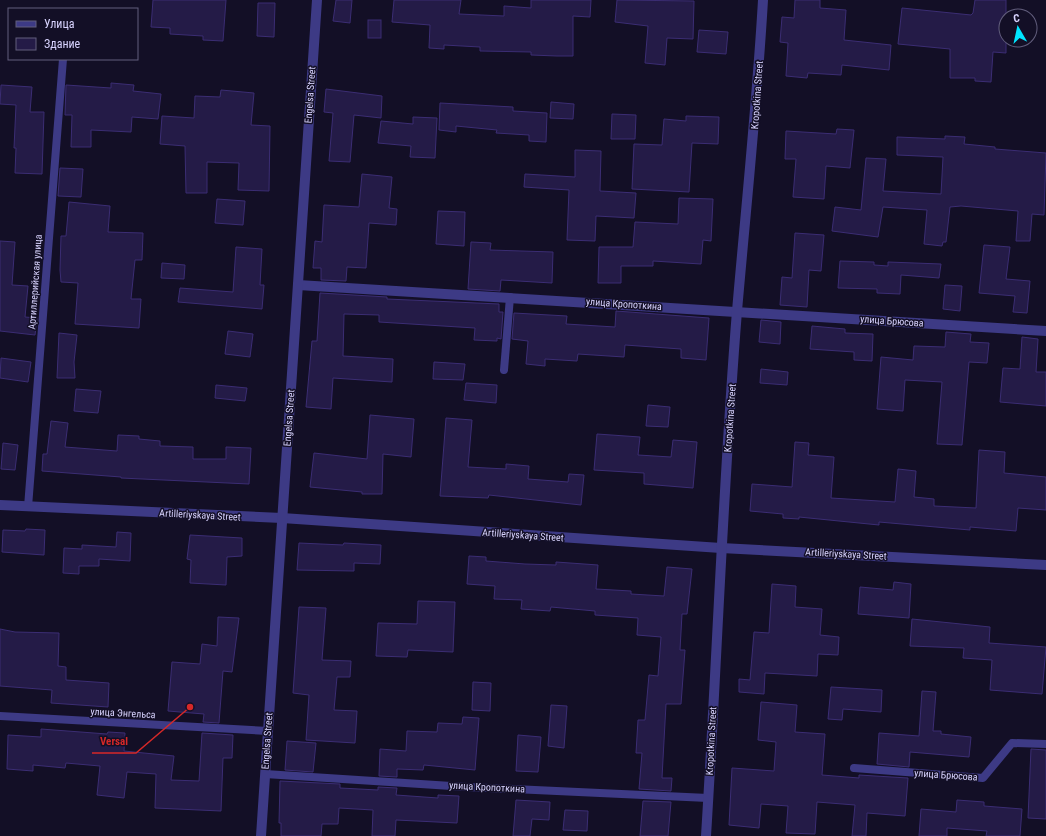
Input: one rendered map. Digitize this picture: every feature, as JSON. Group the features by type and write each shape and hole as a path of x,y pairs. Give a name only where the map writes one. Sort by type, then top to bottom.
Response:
{"street":[{"name":"Engelsa Street","path":"261,836 317,0"},
{"name":"Kropotkina Street","path":"706,836 721,548 737,311 757,102 763,0"},
{"name":"улица Кропоткина","path":"298,285 737,311"},
{"name":"улица Брюсова","path":"737,311 1046,331"},
{"name":"Artilleriyskaya Street","path":"0,505 282,518 721,548 1046,565"}],"lane":[{"name":"Артиллерийская улица","path":"28,507 63,60"},
{"path":"504,370 510,297"},
{"name":"улица Энгельса","path":"0,716 268,731"},
{"name":"улица Брюсова","path":"854,768 983,778 1012,743 1046,744"},
{"name":"улица Кропоткина","path":"265,774 466,787 708,798"}],"building":[{"path":"153,0 226,0 223,41 203,40 203,36 170,34 170,28 151,27"},
{"path":"336,0 352,0 350,23 333,21"},
{"path":"394,0 461,0 459,14 504,16 504,6 531,8 531,0 591,0 590,17 573,16 573,56 557,56 531,55 531,52 480,51 480,47 444,45 444,49 429,48 430,25 392,22"},
{"path":"617,0 694,1 693,39 667,38 665,65 645,63 648,26 615,22"},
{"path":"795,0 820,0 820,8 846,10 844,40 891,45 889,70 842,65 841,75 808,73 807,78 786,76 788,43 780,42 782,17 794,18"},
{"path":"975,0 1006,0 1006,8 998,8 998,48 1006,48 1006,53 993,52 991,82 975,81 975,78 950,78 950,49 898,44 902,8 971,15 973,13"},
{"path":"258,3 275,3 274,37 257,36"},
{"path":"368,20 381,20 381,38 368,38"},
{"path":"699,30 728,32 726,54 697,52"},
{"path":"111,83 134,85 133,91 161,94 158,119 132,117 131,132 91,130 91,147 71,147 72,115 65,115 66,85 111,88"},
{"path":"1,85 32,87 30,112 44,112 42,174 15,173 16,148 14,148 16,105 0,104"},
{"path":"326,89 382,96 381,118 354,115 350,162 329,161 333,113 324,112"},
{"path":"221,90 254,93 251,125 270,126 269,191 238,190 239,163 207,162 207,193 186,193 185,146 160,144 162,116 194,118 195,96 220,97"},
{"path":"551,102 574,104 573,119 550,118"},
{"path":"440,103 513,107 513,111 547,113 546,142 529,141 529,135 496,133 497,130 456,126 456,132 439,130"},
{"path":"612,114 636,115 635,139 611,139"},
{"path":"686,116 719,117 718,144 692,143 689,192 632,189 634,144 662,145 664,119 686,121"},
{"path":"413,117 437,118 435,158 410,157 411,146 378,143 381,121 413,124"},
{"path":"837,129 854,130 850,168 826,166 824,199 793,197 796,159 785,159 786,131 836,134"},
{"path":"945,136 965,137 964,144 995,147 995,149 1046,153 1044,215 1032,214 1030,241 1016,241 1018,211 961,206 950,207 946,242 943,242 942,246 924,244 927,210 883,207 878,237 832,231 835,207 861,210 866,158 886,159 883,191 941,194 943,157 897,155 897,137 945,139"},
{"path":"575,150 601,151 600,191 636,193 634,218 596,216 595,241 567,240 569,190 524,187 525,174 575,177"},
{"path":"60,168 83,169 81,197 58,196"},
{"path":"362,174 392,177 389,208 397,209 396,225 369,223 366,268 347,267 346,281 321,280 321,268 313,268 315,241 322,242 324,205 359,207"},
{"path":"679,198 713,199 711,241 703,240 701,264 653,261 653,266 621,266 621,283 598,283 599,247 633,247 635,222 678,224"},
{"path":"217,199 245,201 243,225 215,223"},
{"path":"69,202 110,206 108,232 143,233 142,260 135,260 131,299 141,299 139,328 75,324 78,283 61,282 60,270 61,236 66,236"},
{"path":"438,211 465,212 464,246 436,244"},
{"path":"795,233 824,235 821,271 809,270 807,307 780,305 782,277 792,278"},
{"path":"0,241 15,242 12,285 28,286 25,317 37,318 35,335 0,331"},
{"path":"471,242 491,243 490,250 553,252 552,283 501,280 500,291 468,289"},
{"path":"984,245 1010,247 1006,279 1030,281 1027,313 1013,312 1015,296 979,293"},
{"path":"236,247 262,249 260,285 264,285 262,309 178,302 180,288 233,292"},
{"path":"840,261 874,262 874,265 888,266 888,262 941,264 939,278 901,275 900,294 877,293 877,289 838,288"},
{"path":"162,263 185,265 184,279 161,278"},
{"path":"945,285 962,286 960,311 943,309"},
{"path":"320,293 387,297 387,299 499,304 499,312 503,312 501,339 497,338 497,341 474,340 475,328 379,322 379,315 344,314 343,356 393,359 392,382 333,378 331,409 306,407 312,341 317,341"},
{"path":"616,311 709,318 706,360 681,358 681,349 625,345 624,357 578,354 577,361 545,359 545,366 526,364 528,341 512,339 514,313 567,316 566,324 615,327"},
{"path":"761,320 781,322 780,344 759,342"},
{"path":"812,326 845,329 845,333 873,334 872,361 854,360 854,352 810,349"},
{"path":"228,331 253,334 250,357 225,354"},
{"path":"946,332 971,334 970,342 989,343 987,363 969,362 962,445 937,444 942,382 905,380 903,411 877,409 881,357 913,360 914,346 945,347"},
{"path":"59,333 77,335 74,362 75,378 57,378"},
{"path":"1022,337 1038,339 1036,372 1046,372 1046,406 1000,402 1003,368 1020,369"},
{"path":"1,358 31,362 28,382 0,378"},
{"path":"434,362 465,364 463,380 433,379"},
{"path":"761,369 788,372 787,385 760,383"},
{"path":"466,383 497,385 496,403 464,400"},
{"path":"216,385 247,388 245,401 215,398"},
{"path":"76,389 101,391 98,413 74,411"},
{"path":"648,405 670,407 668,427 646,426"},
{"path":"370,415 414,419 411,457 383,454 382,494 362,494 362,492 310,487 314,453 367,459"},
{"path":"446,418 472,420 468,467 506,469 506,464 529,466 528,479 568,482 569,474 584,475 581,505 489,495 488,498 440,496"},
{"path":"51,421 68,423 65,447 117,451 118,435 139,436 139,439 160,441 160,446 193,447 193,459 226,459 226,447 251,448 249,484 121,478 42,471 43,454 47,454"},
{"path":"597,434 640,437 638,455 671,457 673,440 697,442 693,488 644,484 644,473 594,470"},
{"path":"795,442 809,443 808,455 834,457 831,498 895,502 898,469 916,471 914,497 934,499 934,506 976,508 979,450 1005,452 1004,473 1046,477 1046,510 1018,508 1016,531 970,527 970,530 879,522 879,525 799,517 799,519 783,518 783,514 750,511 752,484 792,487"},
{"path":"3,443 18,445 15,470 1,469"},
{"path":"26,529 45,530 44,555 2,552 3,530 25,531"},
{"path":"117,532 131,533 130,561 99,559 99,566 79,566 79,574 63,573 64,548 82,549 82,545 116,547"},
{"path":"190,535 242,538 242,556 227,557 226,585 190,583 191,560 187,559"},
{"path":"299,543 381,545 380,564 354,563 354,571 297,570"},
{"path":"469,556 486,557 486,561 525,564 556,565 556,562 598,565 596,589 631,591 631,594 664,596 667,567 692,569 687,614 682,614 680,650 685,650 681,704 666,704 662,778 672,778 671,791 639,789 642,753 636,753 638,720 645,720 649,675 658,676 661,637 637,635 638,618 595,615 595,611 551,607 550,611 521,609 522,600 494,599 495,586 467,584"},
{"path":"894,582 911,584 909,618 858,614 860,587 893,590"},
{"path":"772,584 796,586 795,607 822,609 820,635 839,637 838,655 818,654 817,676 765,673 764,694 739,692 739,679 750,680 754,632 769,633"},
{"path":"418,601 455,602 453,652 408,650 407,657 376,656 378,623 417,624"},
{"path":"299,607 326,608 322,660 351,661 350,677 337,677 334,710 357,711 355,743 306,740 309,695 293,693"},
{"path":"218,617 239,618 232,672 223,671 219,723 203,722 204,714 168,711 172,662 200,664 202,644 217,646"},
{"path":"912,619 990,627 989,643 1046,647 1042,694 990,690 992,660 963,658 964,648 910,646"},
{"path":"0,629 15,632 59,633 58,666 66,667 66,680 109,683 108,707 51,703 52,690 0,686"},
{"path":"473,682 491,683 490,711 472,710"},
{"path":"831,687 882,690 881,712 843,709 842,720 828,719"},
{"path":"922,691 936,692 933,731 941,731 941,734 971,737 969,757 910,752 909,767 877,764 879,733 919,736"},
{"path":"761,702 797,705 795,732 825,734 822,775 859,778 859,775 908,778 905,816 867,813 866,836 852,836 855,805 817,802 815,834 786,833 788,806 761,804 759,828 729,825 732,768 774,771 776,742 758,740"},
{"path":"551,705 567,706 564,748 548,746"},
{"path":"463,717 479,718 475,770 424,765 423,770 397,769 397,777 379,776 380,749 406,751 407,731 437,732 438,723 462,724"},
{"path":"41,729 107,734 108,732 125,733 124,751 174,756 171,780 199,781 202,733 233,735 232,758 223,758 221,811 155,808 156,774 127,772 124,798 97,795 100,766 66,763 65,768 33,765 33,771 7,769 8,735 41,737"},
{"path":"518,735 541,737 538,772 516,771"},
{"path":"287,741 316,743 313,772 285,770"},
{"path":"1031,749 1046,750 1046,819 1028,818"},
{"path":"280,781 340,784 340,788 378,790 378,787 397,788 396,795 438,798 438,795 459,796 457,823 396,820 395,836 372,836 373,810 339,808 338,824 322,824 321,836 281,836 281,823 279,823"},
{"path":"516,800 550,802 549,820 532,819 530,836 513,836"},
{"path":"957,800 984,802 984,806 1022,809 1020,836 986,836 987,831 947,828 947,836 919,836 921,809 956,812"},
{"path":"643,801 671,802 668,836 640,836"},
{"path":"565,810 588,811 587,831 563,830"}],"place":[{"name":"Versal","path":"190,707"}]}
